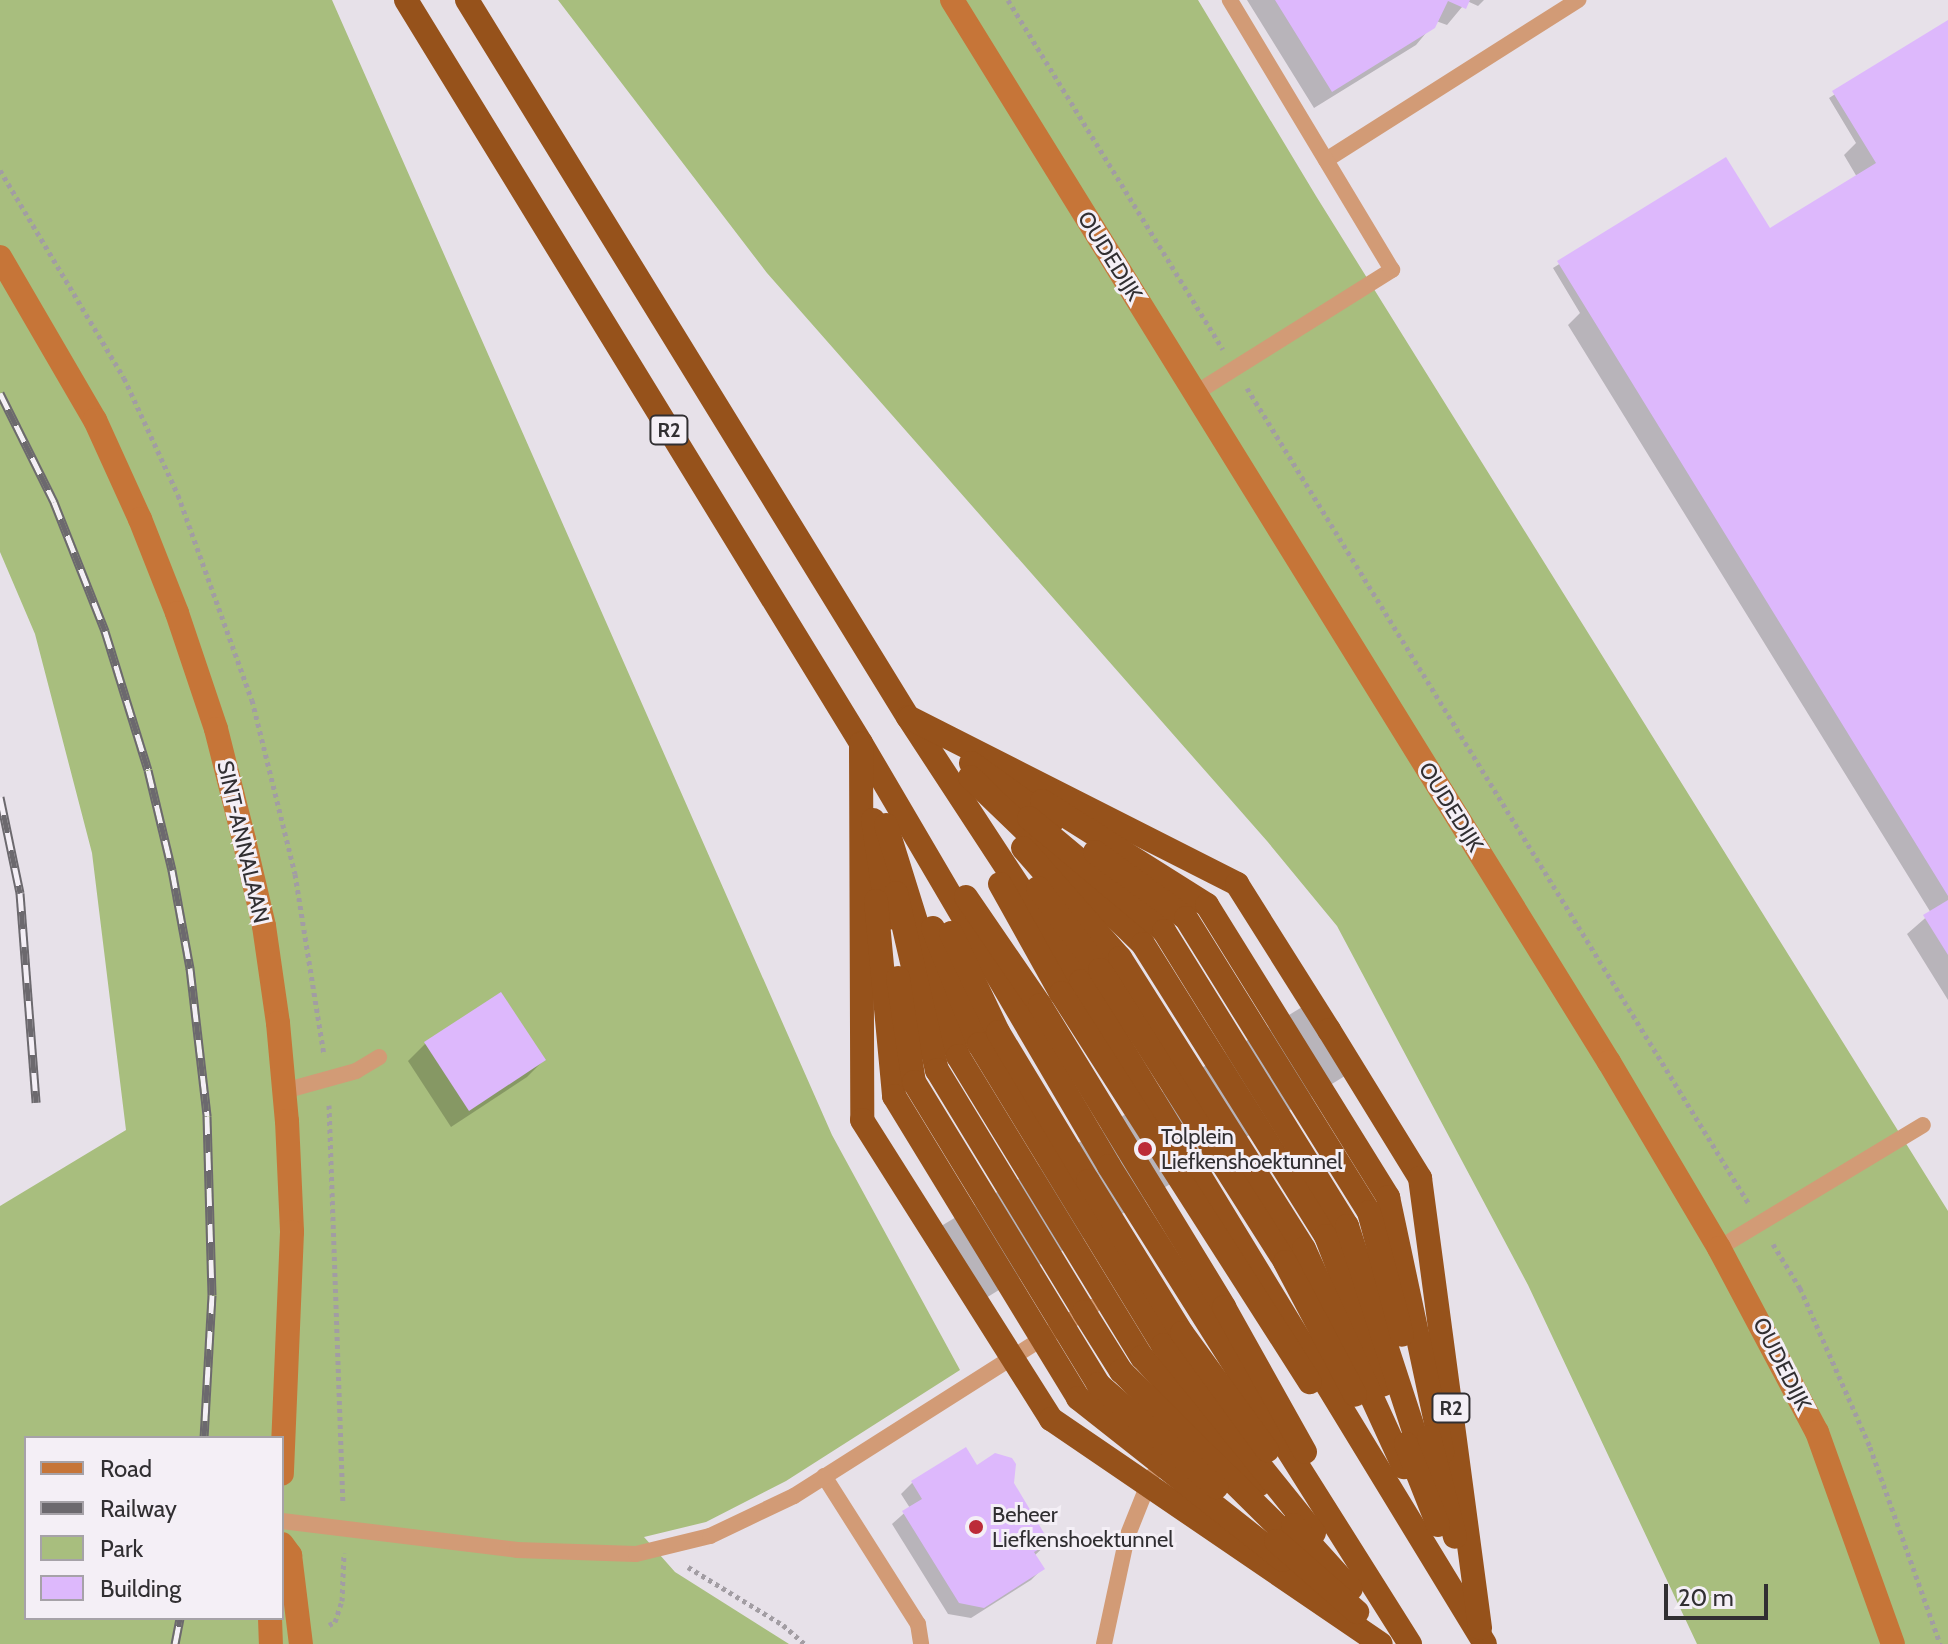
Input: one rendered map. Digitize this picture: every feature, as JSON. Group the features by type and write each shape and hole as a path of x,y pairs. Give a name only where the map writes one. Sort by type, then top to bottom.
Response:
{"highway":[{"name":"R2","path":"406,0 861,743 1018,1017 1401,1644"},
{"name":"R2","path":"467,0 908,717 1069,1007 1247,1287 1483,1641"},
{"name":"R2","path":"908,717 1237,884 1329,1030 1420,1178 1483,1641"},
{"name":"R2","path":"908,717 1207,905 1388,1197 1483,1641"},
{"name":"R2","path":"908,717 1164,931 1189,970 1347,1226 1483,1641"},
{"name":"R2","path":"908,717 1120,958 1304,1249 1483,1641"},
{"name":"R2","path":"861,743 1040,1005 1187,1245 1224,1307 1401,1644"},
{"name":"R2","path":"861,743 998,1032 1125,1285 1179,1412 1401,1644"},
{"name":"R2","path":"861,743 958,1056 1125,1285 1142,1357 1179,1412 1401,1644"},
{"name":"R2","path":"861,743 937,1070 1121,1371 1179,1412 1401,1644"},
{"name":"R2","path":"861,743 914,1082 1052,1333 1078,1398 1179,1412"},
{"path":"861,743 862,1120 1051,1419 1381,1644"}],"street":[{"name":"OUDEDIJK","path":"952,0 1592,1035 1719,1248 1817,1432 1893,1644"},
{"name":"SINT-ANNALAAN","path":"0,257 95,420 177,613 216,729 254,883 278,1023 292,1232 284,1436"},
{"path":"284,1547 290,1555 301,1644"},
{"path":"270,1620 271,1644"}],"lane":[{"path":"1194,394 1392,270 1230,0"},
{"path":"1326,160 1578,0"},
{"path":"284,1091 356,1071 379,1057"},
{"path":"1719,1248 1923,1125"},
{"path":"284,1521 517,1550 636,1554 710,1536 794,1496 1187,1245"},
{"path":"1104,1644 1127,1537 1224,1307"},
{"path":"824,1476 918,1624 921,1644"}],"path":[{"path":"1008,0 1800,1288 1870,1447 1940,1644"},
{"path":"663,1546 682,1563 783,1625 805,1644"}],"green space":[{"path":"0,0 332,0 832,1135 960,1370 786,1481 706,1522 644,1537 675,1572 789,1644 0,1644 0,1206 126,1130 92,853 35,634 0,552"},
{"path":"558,0 1198,0 1316,196 1948,1211 1948,1644 1697,1644 1528,1285 1337,926 1267,841 767,273"}],"building":[{"path":"1275,0 1470,0 1466,9 1448,1 1435,28 1332,92"},
{"path":"1948,20 1948,896 1557,261 1726,157 1770,228 1876,163 1832,91"},
{"path":"1948,900 1948,955 1923,915"},
{"path":"501,992 546,1060 469,1111 424,1042"},
{"name":"Beheer Liefkenshoektunnel","path":"966,1447 977,1465 995,1453 1012,1458 1016,1464 1014,1483 1050,1543 1034,1552 1045,1569 984,1608 959,1603 902,1511 922,1499 911,1481"}],"railway":[{"path":"0,393 54,502 105,631 148,770 172,870 190,968 207,1116 212,1295 204,1436"},
{"path":"0,797 20,893 36,1102"},
{"path":"175,1644 180,1620"}],"place":[{"name":"Tolplein Liefkenshoektunnel","path":"1145,1149"},
{"name":"Beheer Liefkenshoektunnel","path":"976,1527"}]}
